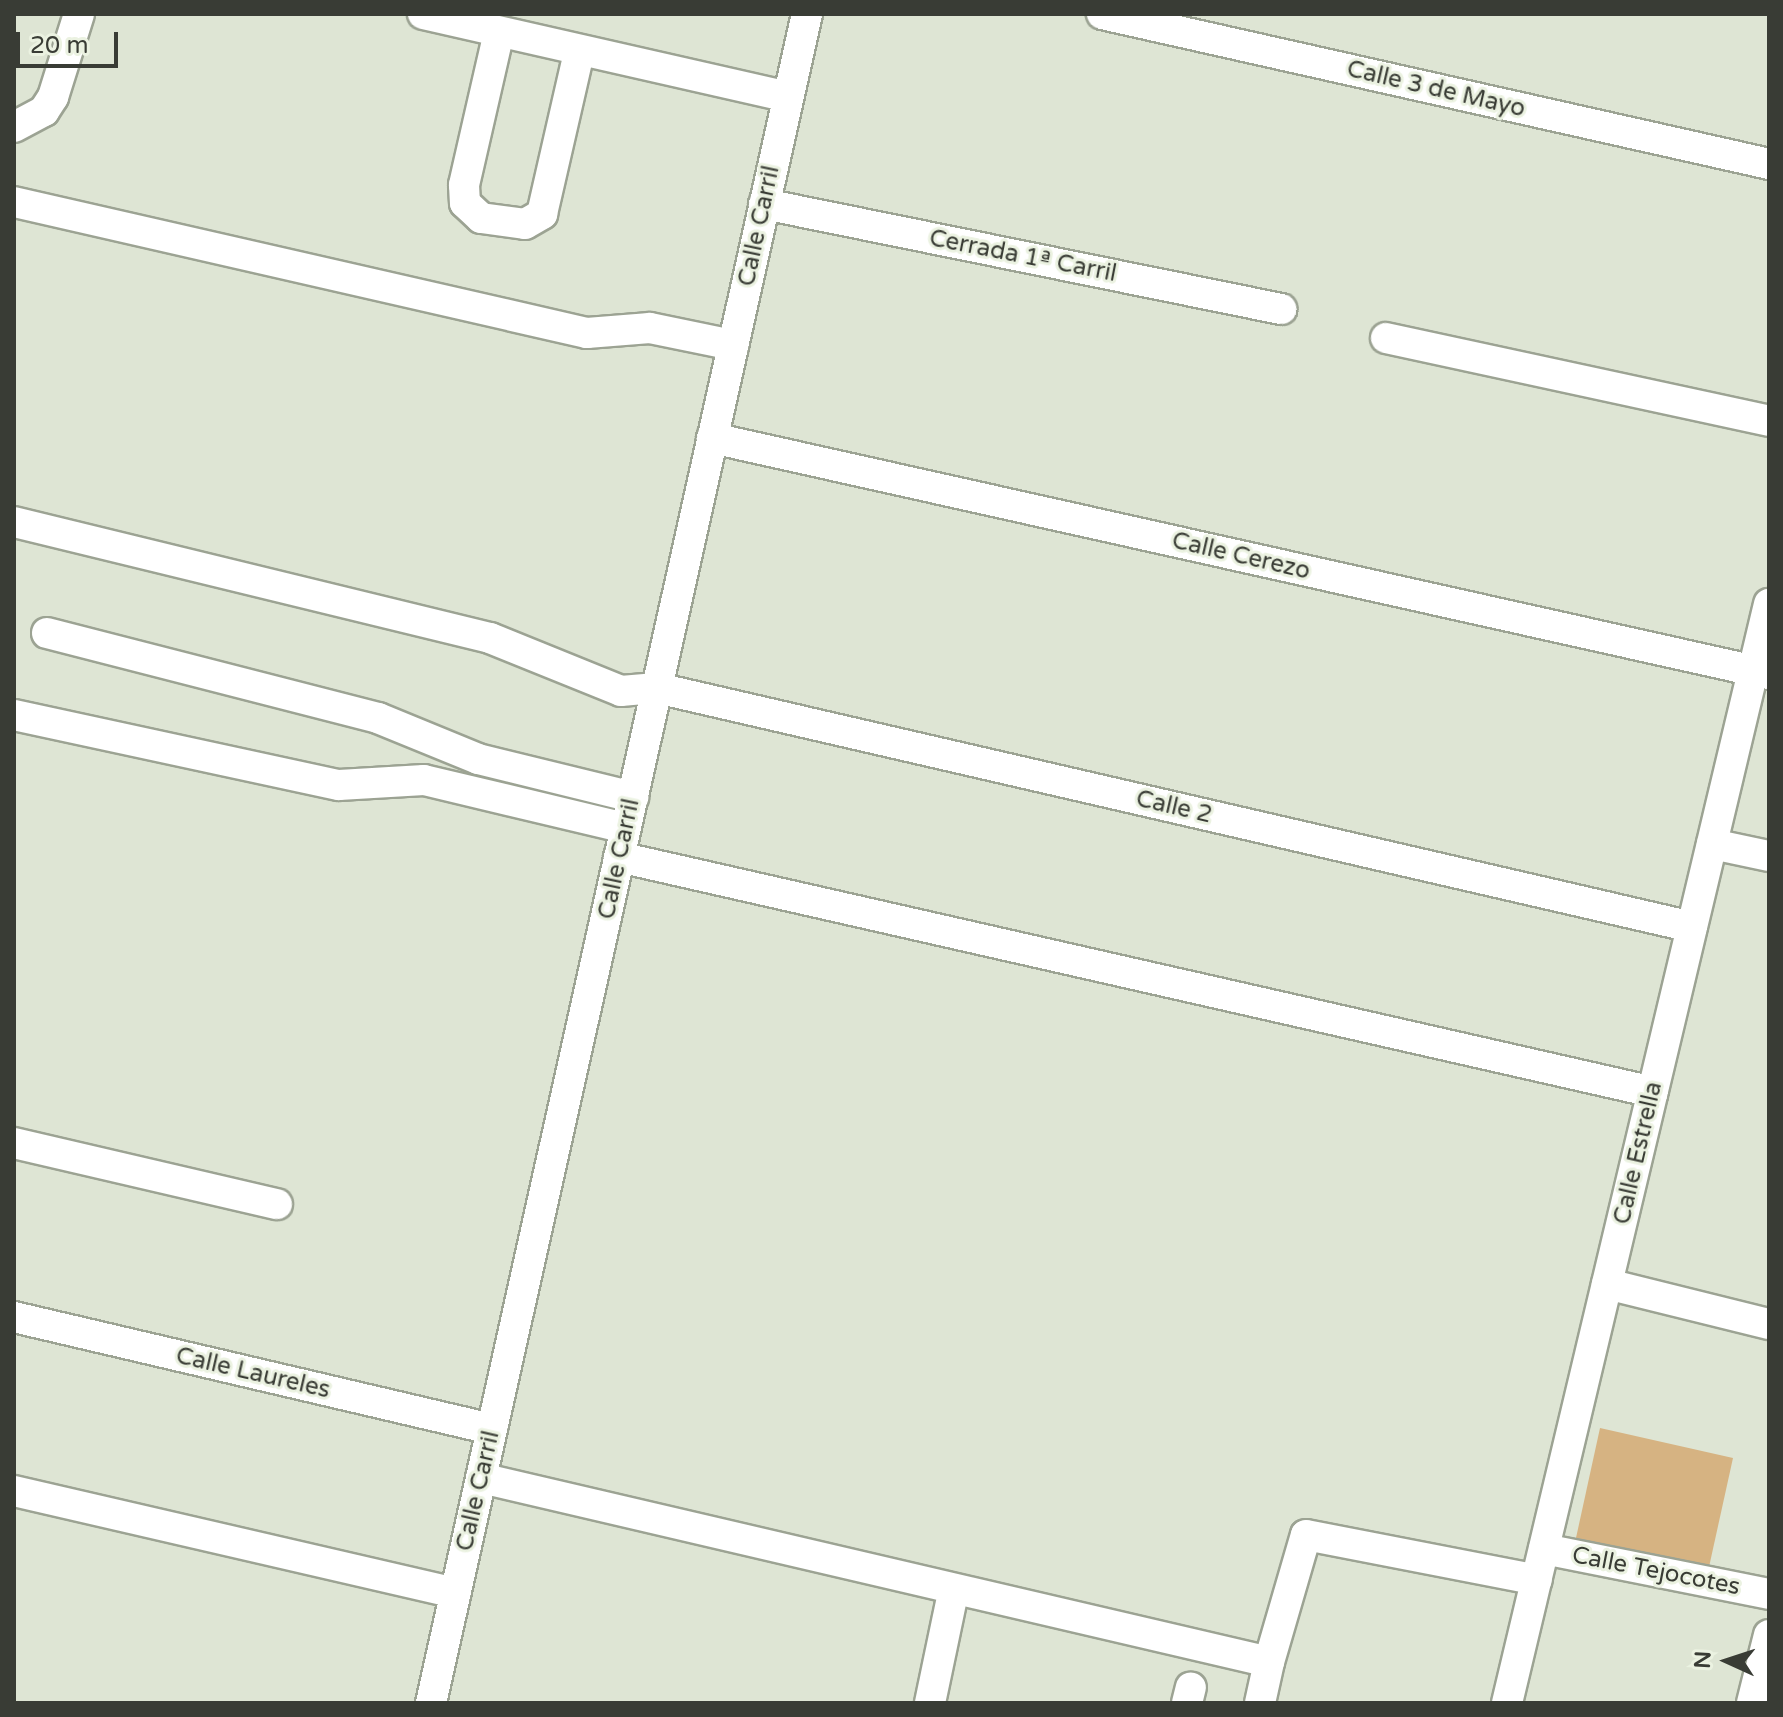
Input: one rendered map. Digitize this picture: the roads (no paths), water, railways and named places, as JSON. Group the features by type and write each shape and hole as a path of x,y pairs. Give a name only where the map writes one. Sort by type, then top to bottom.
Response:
{"street":[{"path":"14,127 44,111 53,97 79,14"},
{"path":"423,14 579,52 788,97"},
{"name":"Calle Carril","path":"431,1703 807,14"},
{"name":"Calle 3 de Mayo","path":"1102,14 1769,164"},
{"path":"499,32 464,185 465,203 481,218 525,224 542,214 579,52"},
{"path":"14,202 587,333 650,328 733,345"},
{"name":"Cerrada 1ª Carril","path":"764,204 1281,309"},
{"path":"1386,338 1769,421"},
{"name":"Calle Cerezo","path":"712,438 1761,673"},
{"name":"Calle 2","path":"14,522 490,638 621,691 657,688 1692,927"},
{"name":"Calle Estrella","path":"1507,1703 1712,844 1761,673 1769,604"},
{"path":"47,633 378,718 478,759 633,797"},
{"path":"14,715 339,785 424,780 622,842 1653,1092"},
{"path":"1712,844 1769,856"},
{"path":"14,1143 277,1204"},
{"path":"1607,1284 1769,1324"},
{"name":"Calle Laureles","path":"14,1317 492,1429"},
{"path":"481,1478 953,1593 1269,1662"},
{"path":"14,1491 455,1593"},
{"path":"1260,1703 1306,1535 1537,1580"},
{"name":"Calle Tejocotes","path":"1544,1549 1769,1594"},
{"path":"930,1703 953,1593"},
{"path":"1752,1703 1769,1635"}]}
